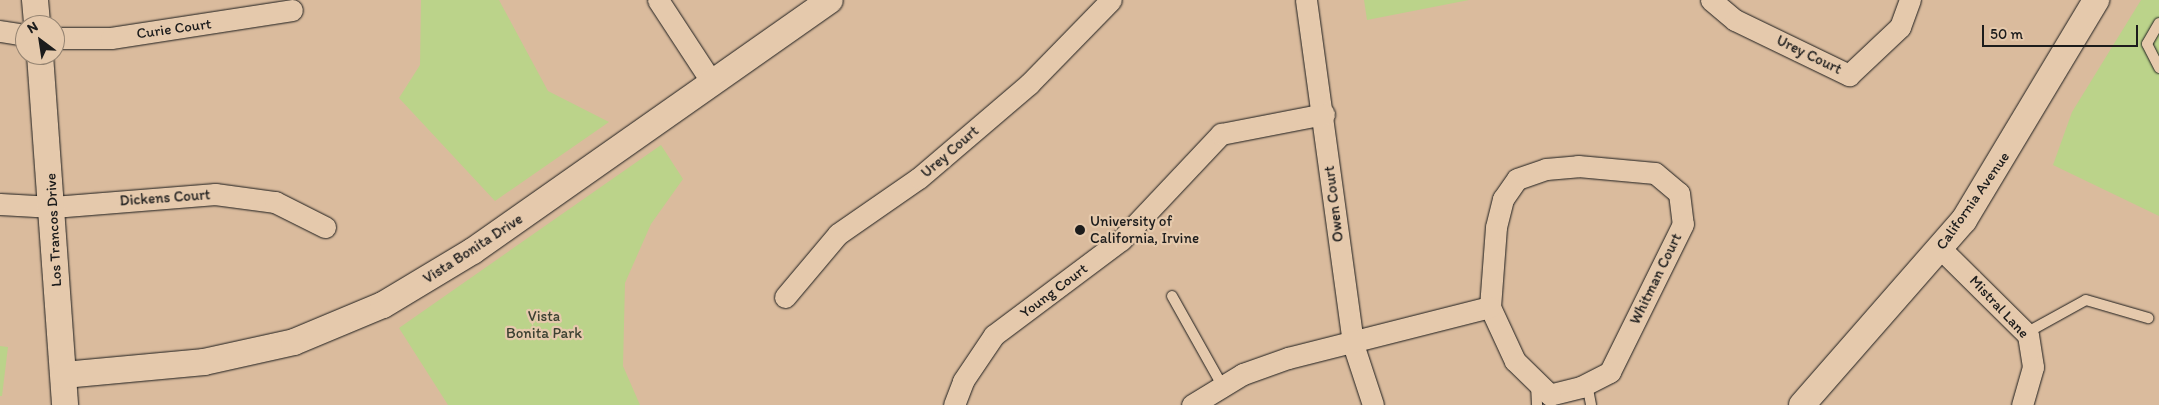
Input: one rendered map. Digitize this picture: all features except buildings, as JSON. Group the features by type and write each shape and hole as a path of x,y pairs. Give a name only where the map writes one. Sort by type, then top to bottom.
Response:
{"street":[{"path":"35,0 36,15"},
{"path":"658,0 713,84"},
{"name":"Vista Bonita Drive","path":"64,375 204,362 294,342 383,305 473,251 830,0"},
{"name":"Urey Court","path":"785,297 838,234 934,166 1029,84 1111,0"},
{"name":"Owen Court","path":"1306,0 1324,114 1353,344 1373,405"},
{"name":"Urey Court","path":"1711,0 1735,20 1849,75 1900,27 1910,0"},
{"name":"California Avenue","path":"1802,405 1940,249 2003,160 2096,0"},
{"name":"Curie Court","path":"65,38 111,38 292,10"},
{"path":"0,31 15,33"},
{"name":"Los Trancos Drive","path":"41,65 53,207 65,405"},
{"name":"Young Court","path":"954,405 963,381 994,335 1121,240 1221,134 1324,114"},
{"name":"Whitman Court","path":"1578,166 1655,173 1679,193 1683,224 1610,372 1587,384 1550,395 1515,361 1490,306 1496,226 1503,199 1517,179 1546,168 1578,166"},
{"name":"Dickens Court","path":"0,204 53,207 215,194 275,202 325,227"},
{"name":"Mistral Lane","path":"1940,249 2026,333 2034,350 2033,366 2022,405"},
{"path":"1192,405 1222,385 1288,358 1353,344 1490,306"}],"lane":[{"path":"2159,23 2147,44 2159,68"},
{"path":"1172,296 1222,385"},
{"path":"2026,333 2086,300 2148,318"},
{"path":"1536,382 1537,405"},
{"path":"1587,384 1591,405"}],"shaded area":[{"name":"University of California, Irvine","path":"0,0 2159,0 2159,405 0,405"}],"green space":[{"path":"421,0 499,0 548,91 609,122 495,201 399,98 420,65"},
{"path":"1364,0 1469,0 1367,20"},
{"path":"2141,0 2159,0 2159,216 2053,165 2072,112"},
{"name":"Vista Bonita Park","path":"661,145 683,179 651,224 625,283 623,366 640,405 448,405 399,328"},
{"path":"0,346 8,347 2,396 0,396"}],"place":[{"name":"University of California, Irvine","path":"1080,230"}]}
